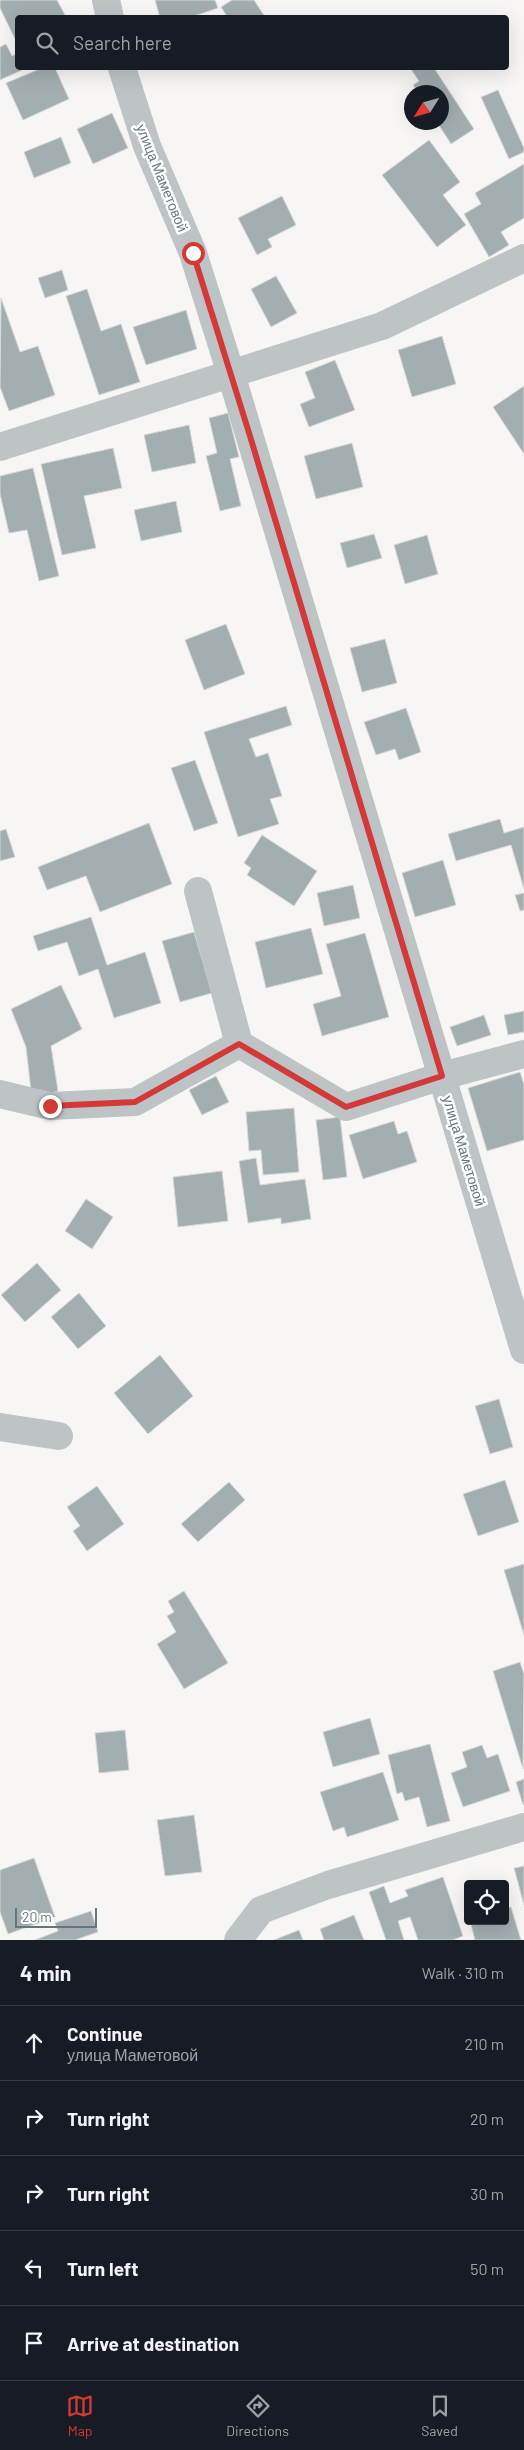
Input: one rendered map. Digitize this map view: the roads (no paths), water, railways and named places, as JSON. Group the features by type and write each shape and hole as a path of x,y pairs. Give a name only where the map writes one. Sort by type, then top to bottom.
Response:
{"street":[{"path":"106,0 109,15"},
{"name":"улица Маметовой","path":"123,70 146,146 193,253 231,374 524,1350"},
{"path":"0,447 382,326 524,258"},
{"path":"198,891 239,1044 346,1107 442,1076 524,1054"},
{"path":"0,1094 50,1106 135,1102 239,1044"},
{"path":"0,1427 59,1436"},
{"path":"238,1940 261,1910 328,1885 524,1827"}]}
